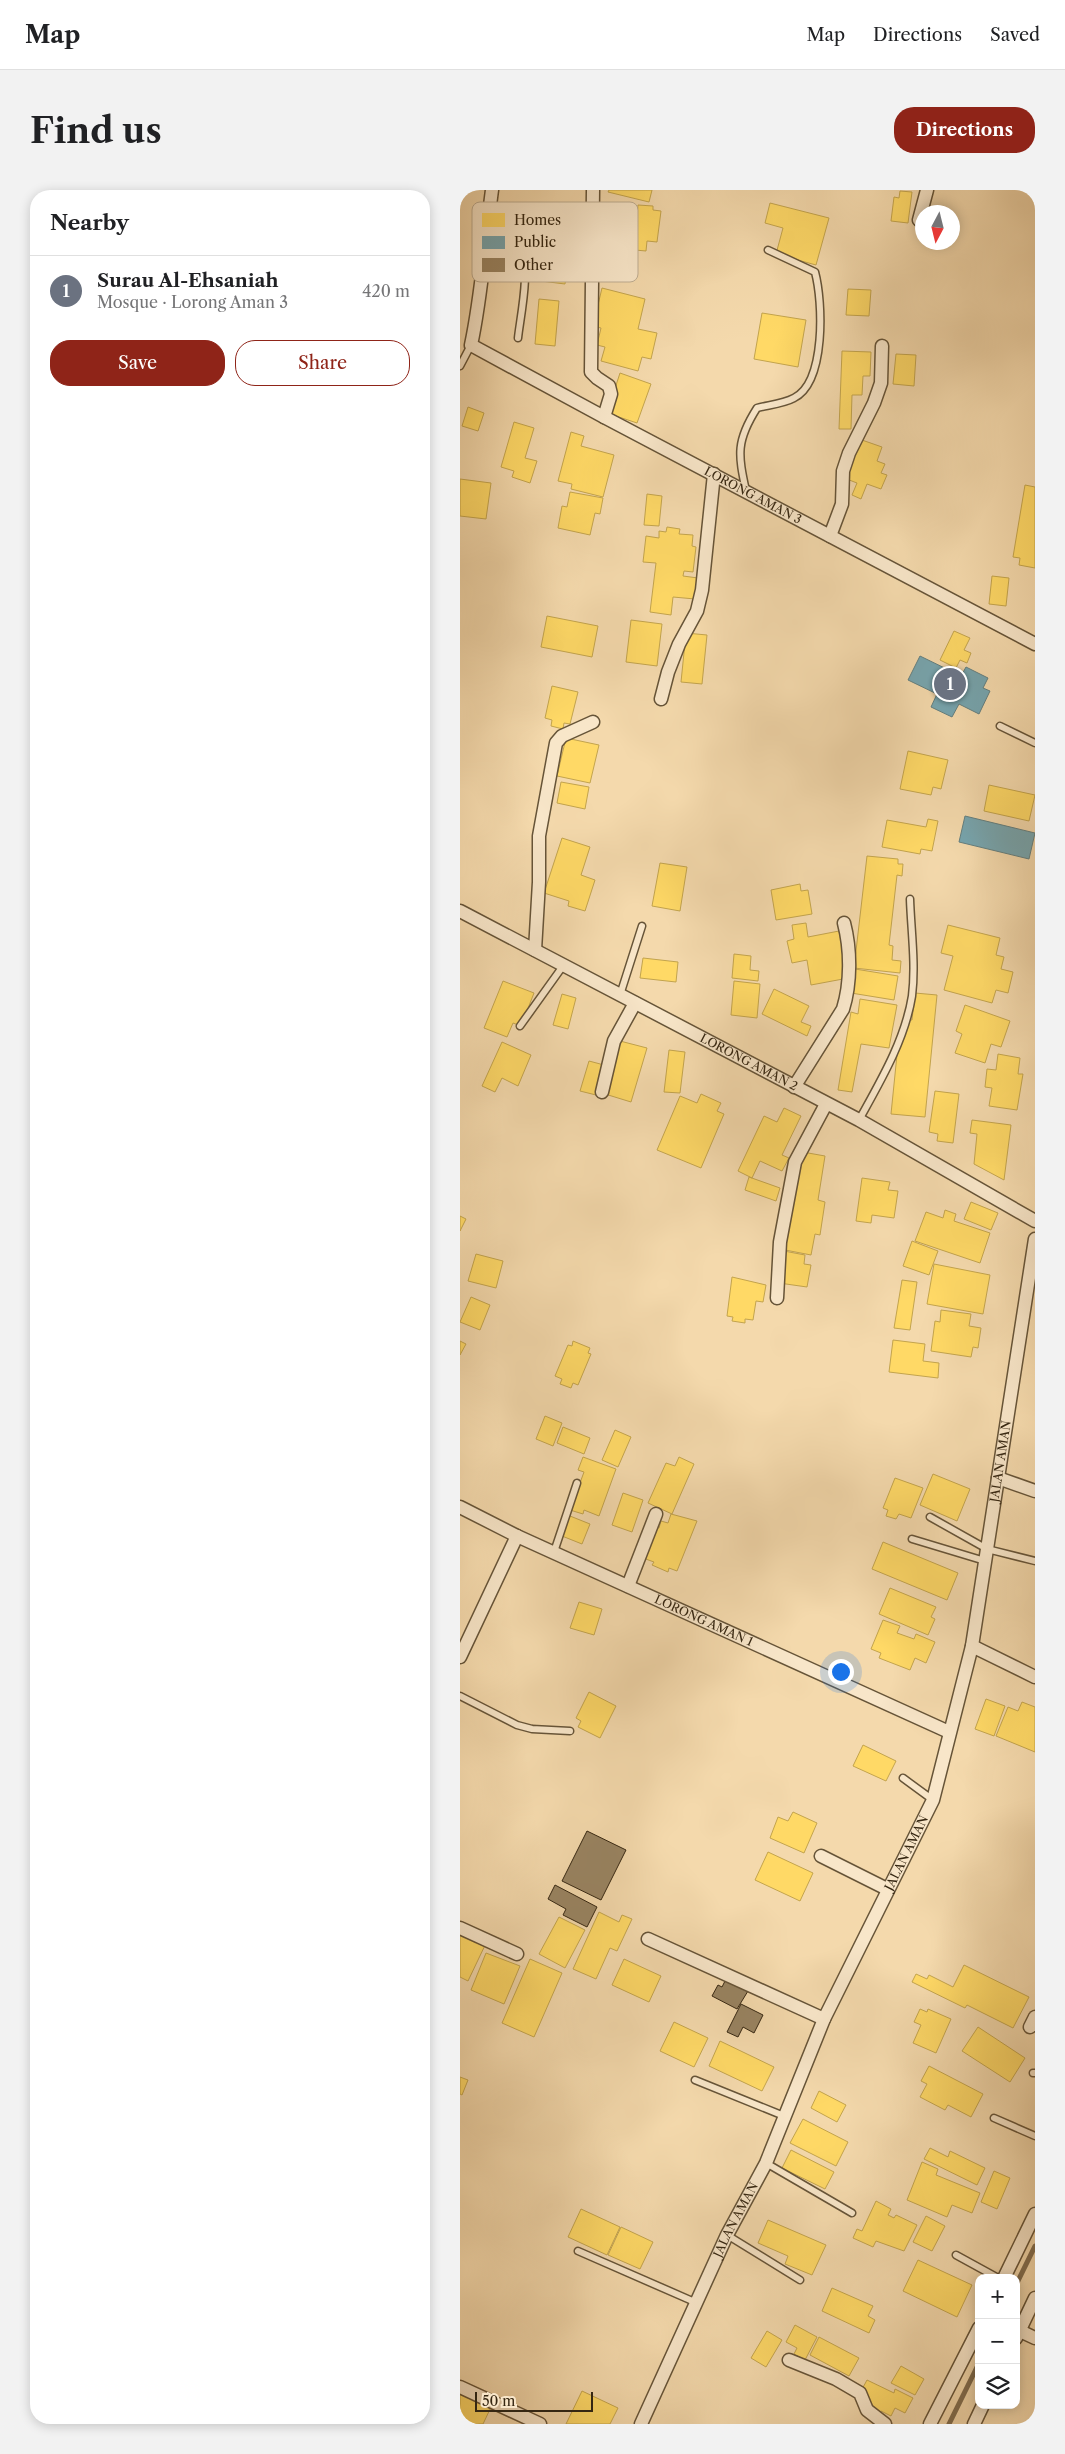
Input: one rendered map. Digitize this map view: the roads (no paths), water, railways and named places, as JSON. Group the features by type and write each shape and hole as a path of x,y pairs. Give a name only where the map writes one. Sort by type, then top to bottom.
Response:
{"street":[{"path":"924,205 927,190"},
{"path":"471,345 480,304 482,282"},
{"path":"592,282 591,372 596,378 609,386 611,394 604,417"},
{"name":"LORONG AMAN 3","path":"471,345 1035,644"},
{"path":"830,536 842,504 843,471 858,430 874,403 881,383 882,346"},
{"path":"661,699 668,672 679,644 697,611 702,590 714,474"},
{"path":"535,950 539,882 539,836 556,743 562,736 593,722"},
{"name":"LORONG AMAN 2","path":"460,911 859,1120 1035,1221"},
{"path":"794,1087 843,1009 847,996 849,942 844,923"},
{"path":"602,1092 614,1041 635,1003"},
{"path":"777,1298 780,1242 795,1162 826,1104"},
{"name":"JALAN AMAN","path":"641,2424 726,2236 766,2163 824,2019 933,1800 972,1646 1034,1246"},
{"path":"998,1478 1035,1491"},
{"name":"LORONG AMAN 1","path":"460,1507 517,1536 949,1732"},
{"path":"628,1586 656,1514"},
{"path":"460,1657 517,1536"},
{"path":"972,1646 1035,1677"},
{"path":"821,1856 888,1889"},
{"path":"460,1928 517,1954"},
{"path":"648,1939 824,2019"},
{"path":"1006,2274 1034,2220"},
{"path":"1021,2316 1035,2298"},
{"path":"1020,2335 1035,2338"},
{"path":"930,2424 975,2336"},
{"path":"788,2360 836,2379 860,2393 867,2410 885,2424"},
{"path":"460,2387 540,2424"},
{"path":"975,2423 981,2409"}],"lane":[{"path":"746,491 740,460 743,429 757,408 794,398 808,386 818,357 820,292 816,272 768,250"},
{"path":"518,338 524,282"},
{"path":"460,366 471,345"},
{"path":"1000,726 1035,743"},
{"path":"859,1120 892,1055 912,996 910,899"},
{"path":"620,996 642,926"},
{"path":"520,1026 563,966"},
{"path":"554,1552 577,1483"},
{"path":"930,1517 986,1555"},
{"path":"912,1539 986,1555 1035,1561"},
{"path":"460,1696 517,1725 532,1729 570,1730"},
{"path":"903,1778 933,1800"},
{"path":"695,2080 784,2116"},
{"path":"994,2118 1035,2136"},
{"path":"766,2163 852,2213"},
{"path":"726,2236 800,2280"},
{"path":"578,2250 697,2303"},
{"path":"956,2255 991,2274"}],"waterway":[{"path":"1020,2277 1035,2246"},
{"path":"949,2424 979,2364"}],"place":[{"name":"Surau Al-Ehsaniah","path":"950,684"}]}
